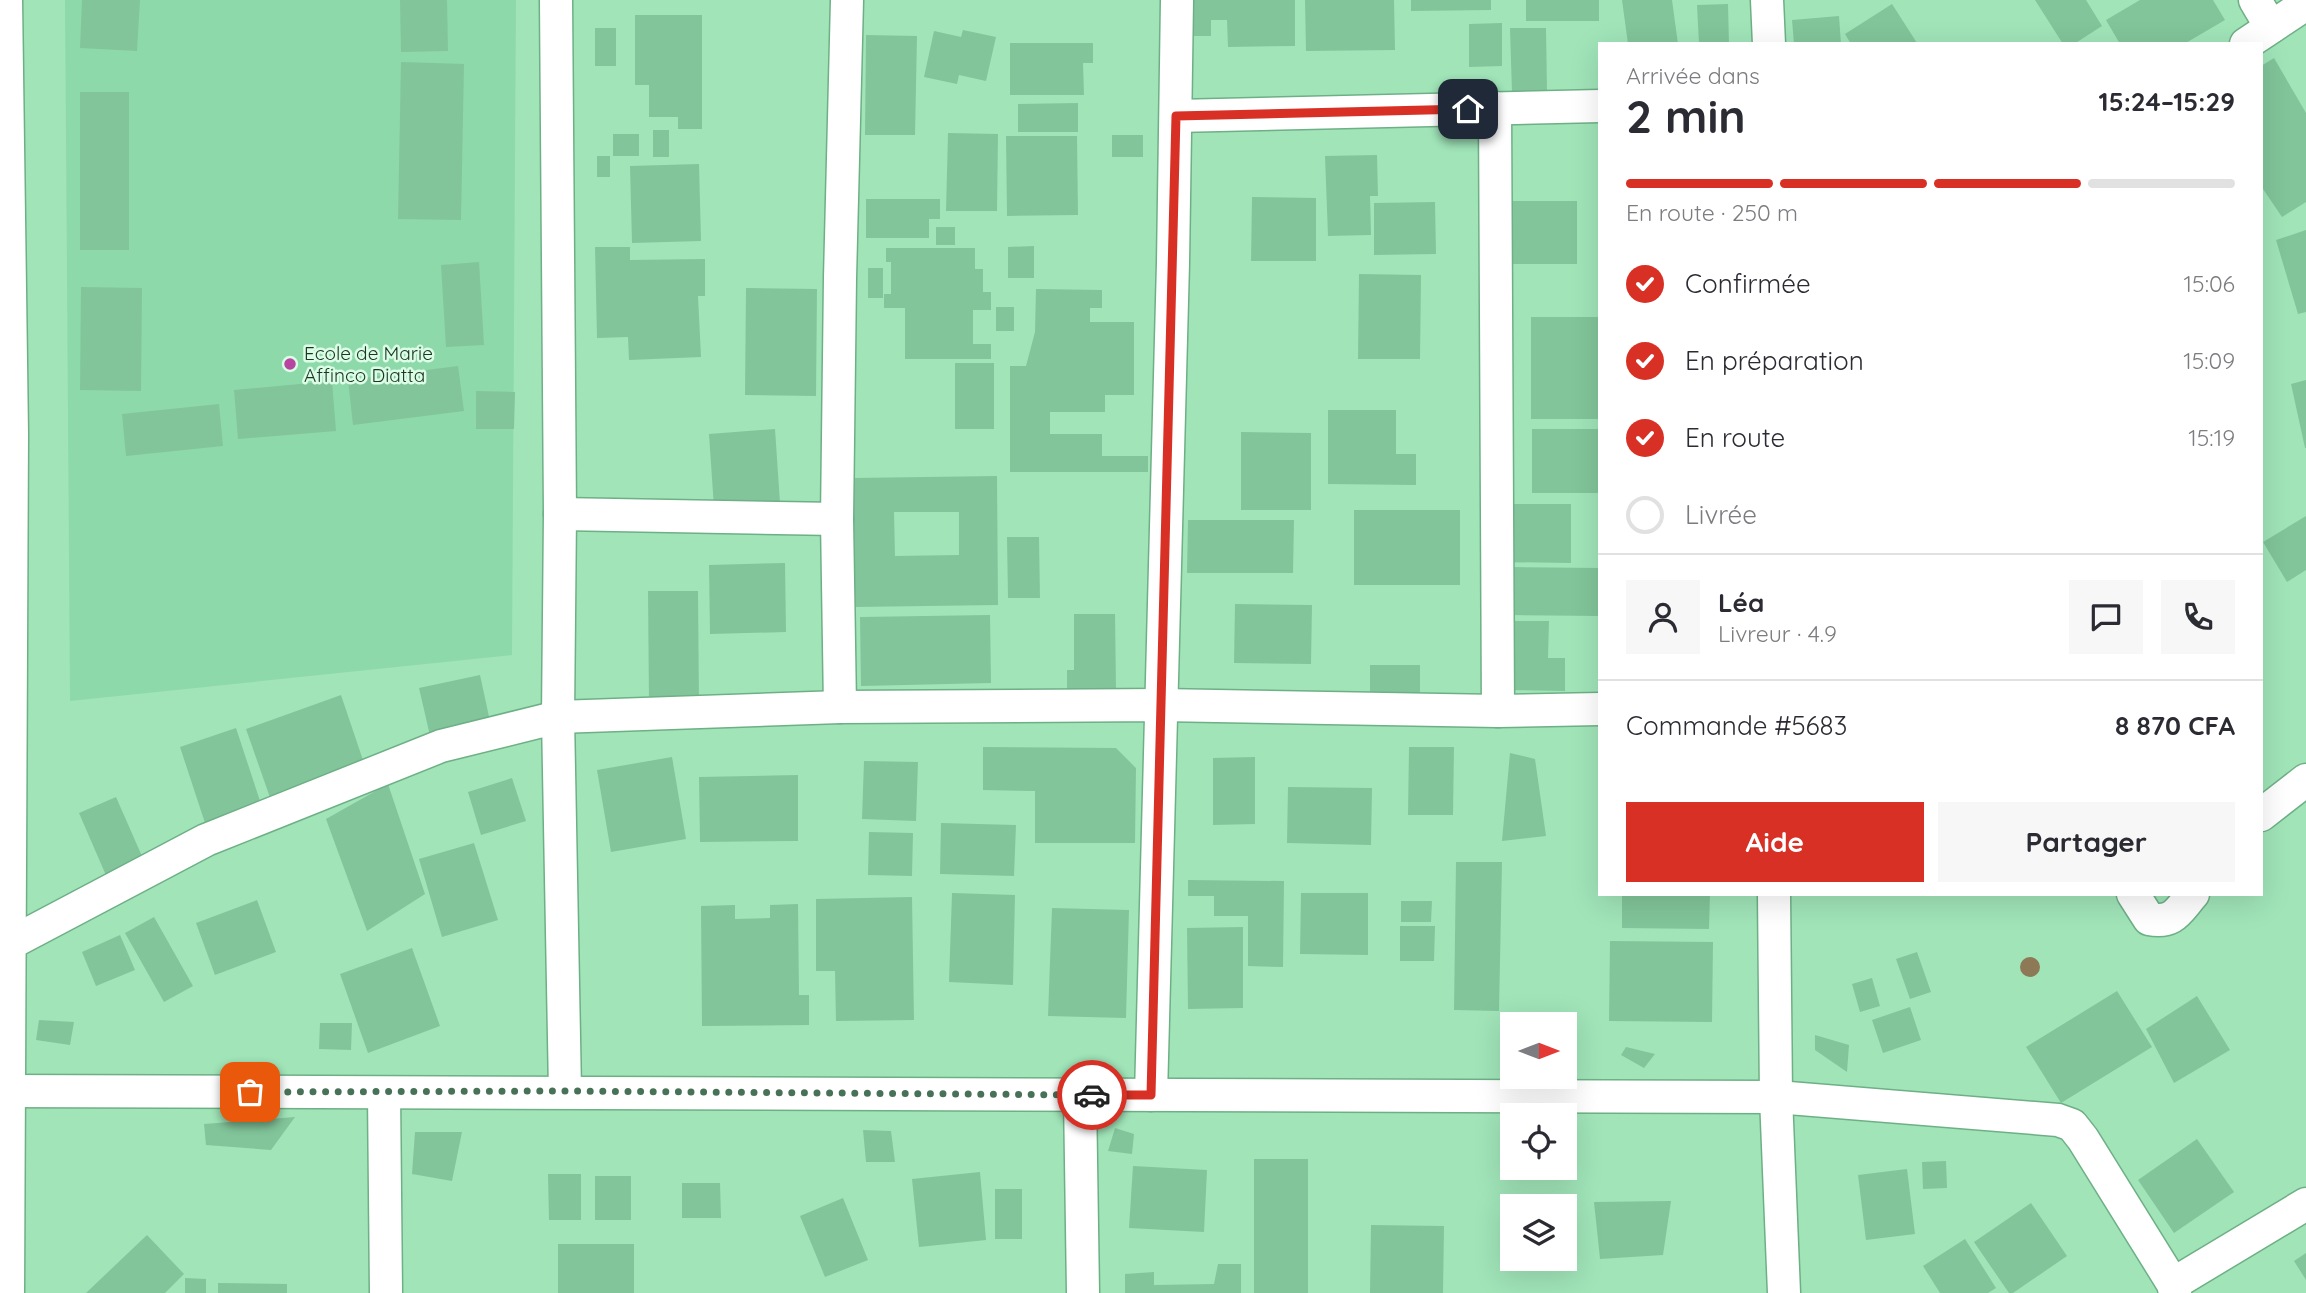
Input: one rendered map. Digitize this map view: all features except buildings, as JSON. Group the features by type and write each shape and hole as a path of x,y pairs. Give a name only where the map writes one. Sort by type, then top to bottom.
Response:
{"street":[{"path":"6,0 4,139 9,944 4,1091 8,1293"},
{"path":"556,0 560,514 558,717 565,1091"},
{"path":"840,707 836,519 847,0"},
{"path":"1151,1095 1177,0"},
{"path":"1767,0 1769,42"},
{"path":"2255,0 2259,35 2306,5"},
{"path":"1176,116 1598,106"},
{"path":"1495,108 1498,711"},
{"path":"560,514 836,519"},
{"path":"9,944 219,835 442,746 558,717 840,707 1161,705 1498,711 1598,709"},
{"path":"2263,813 2306,780"},
{"path":"1774,896 1776,1097 1784,1293"},
{"path":"2141,907 2161,921 2171,919 2191,896"},
{"path":"4,1091 1776,1097 2058,1120 2071,1125 2083,1139 2174,1288 2306,1204"},
{"path":"384,1093 386,1293"},
{"path":"1080,1095 1083,1293"}],"shaded area":[{"name":"Ecole de Marie Affinco Diatta","path":"65,0 516,0 512,655 70,701"}],"way so far":[{"path":"250,1092 565,1091 1092,1095"}],"place":[{"name":"Ecole de Marie Affinco Diatta","path":"290,364"}],"route":[{"path":"1092,1095 1151,1095 1176,116 1468,109"}]}
